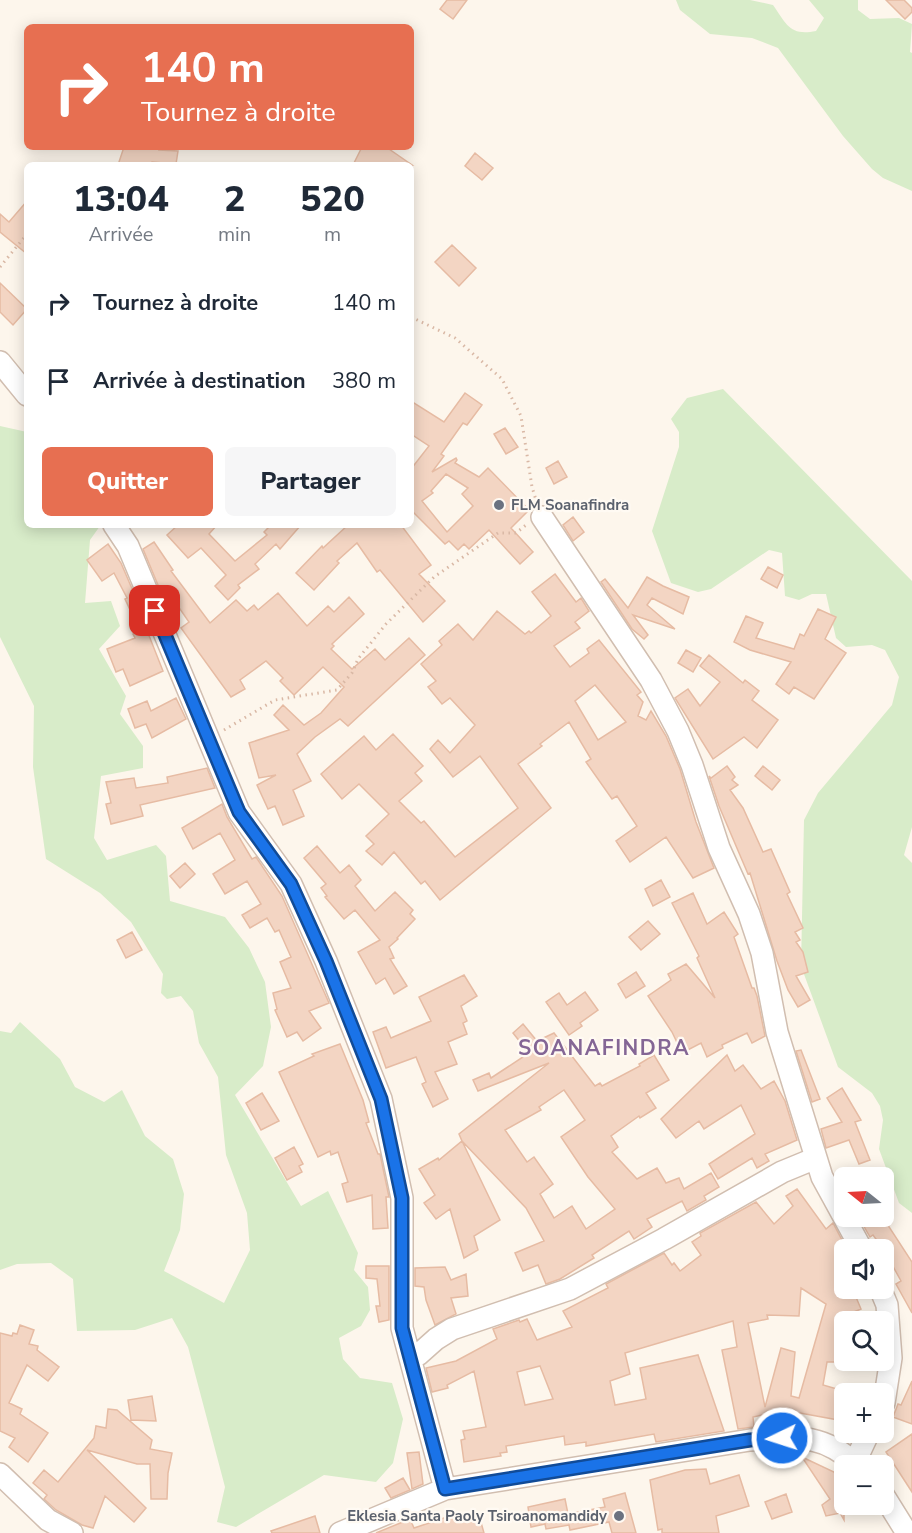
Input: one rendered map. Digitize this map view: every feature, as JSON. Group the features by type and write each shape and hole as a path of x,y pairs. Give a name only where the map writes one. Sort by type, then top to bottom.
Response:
{"street":[{"path":"0,363 24,391"},
{"path":"542,517 651,680 678,731 720,848 749,914 762,952 777,1032 822,1176 856,1239"},
{"path":"116,528 128,546 239,812 291,884 326,961 381,1099 402,1198 402,1328 445,1489"},
{"path":"418,1355 452,1329 570,1288 664,1239 782,1172 816,1158"},
{"path":"885,1299 887,1305 891,1358 887,1383"},
{"path":"340,1533 445,1489 750,1440 798,1436 826,1443 843,1455"},
{"path":"0,1474 48,1520 72,1533"},
{"path":"894,1512 907,1533"}],"path":[{"path":"0,267 24,238"},
{"path":"208,740 275,700 337,690 352,673 358,659 386,624 434,578 498,533 516,533 532,520 542,517 532,488 521,416 502,379 455,338 414,318"}],"green space":[{"path":"676,0 750,0 773,5 790,27 800,32 816,31 824,18 809,0 858,0 858,10 870,19 899,18 912,24 910,52 912,53 912,191 883,178 872,169 843,136 778,48 752,38 710,34 680,10"},
{"path":"723,389 912,581 912,827 904,855 912,863 912,1213 899,1203 894,1190 894,1167 886,1167 879,1149 883,1120 880,1106 872,1093 838,1067 801,966 804,820 818,793 892,705 899,677 885,650 872,645 846,647 836,638 826,594 812,594 799,600 785,596 782,553 769,550 711,589 698,592 671,583 652,531 679,447 679,432 671,419 687,398"},
{"path":"0,426 24,431 24,528 99,528 90,540 85,603 111,601 120,626 99,649 126,696 120,714 143,746 143,768 101,776 94,838 107,860 156,845 166,856 170,901 225,917 249,948 265,982 271,1027 263,1066 235,1095 301,1206 328,1191 358,1253 354,1270 368,1287 370,1310 361,1326 339,1338 343,1359 360,1378 392,1383 403,1419 393,1463 376,1482 324,1475 236,1527 217,1522 225,1487 188,1347 172,1318 135,1330 77,1331 73,1279 51,1263 17,1264 0,1270 0,1031 11,1033 20,1022 60,1059 75,1087 104,1102 122,1090 145,1136 173,1159 184,1194 180,1230 164,1271 224,1303 250,1250 247,1213 226,1155 218,1077 199,1043 193,1011 181,996 167,999 161,993 163,974 131,922 100,893 46,859 33,767 34,706 0,637"}],"building":[{"path":"447,0 467,0 453,19 440,9"},
{"path":"886,0 904,0 912,8 912,12 905,19"},
{"path":"123,150 178,151 176,162 119,162"},
{"path":"360,150 390,150 408,162 354,162"},
{"path":"475,153 493,168 482,180 465,166"},
{"path":"24,204 24,252 0,232 0,214 9,222"},
{"path":"452,245 476,268 459,286 435,262"},
{"path":"0,283 24,306 24,312 13,325 0,312"},
{"path":"465,393 482,405 467,425 463,423 441,454 444,456 432,472 456,458 455,463 479,477 488,468 529,510 511,528 533,552 520,564 489,530 469,549 464,544 458,550 449,541 445,544 414,513 414,465 429,446 414,436 414,403 444,422","holes":["446,474 468,488 462,494 473,506 447,532 422,501 433,493 431,491"]},
{"path":"505,428 518,447 506,454 494,434"},
{"path":"558,461 567,477 554,484 546,468"},
{"path":"573,517 584,532 573,541 563,525"},
{"path":"175,528 214,528 209,534 235,561 267,535 264,532 268,528 298,528 280,549 276,544 255,564 259,569 238,585 240,588 228,600 215,586 226,575 201,548 188,558 167,535"},
{"path":"345,528 403,528 431,565 419,574 445,601 423,622 380,570 377,572 357,543 337,561 339,563 314,590 296,573 322,546 323,548"},
{"path":"154,542 173,570 171,571 210,623 236,600 247,611 254,605 258,610 278,593 307,626 328,606 334,612 349,597 364,614 332,644 334,646 331,649 352,669 375,649 385,660 409,638 425,655 348,726 340,719 315,737 297,754 311,781 293,790 304,816 283,825 275,806 268,809 257,785 276,775 259,778 249,743 289,730 274,715 283,705 304,725 321,713 344,687 323,667 294,695 280,681 283,678 266,661 240,680 245,689 231,697 181,628 189,622 169,593 163,597 143,549"},
{"path":"108,544 121,563 142,612 133,616 114,573 102,581 87,560"},
{"path":"768,567 783,575 777,588 761,579"},
{"path":"555,574 576,602 581,598 589,611 575,622 580,628 554,646 570,667 589,653 587,649 599,640 641,692 637,695 643,702 638,716 646,720 651,711 666,736 680,769 696,822 714,868 693,878 666,837 630,862 616,841 637,826 617,796 612,799 586,762 591,759 569,722 518,764 551,808 440,900 425,881 421,884 394,852 382,865 366,851 374,844 366,836 389,814 359,784 342,799 321,774 364,736 376,750 393,734 423,766 415,773 422,781 399,801 421,823 424,821 455,857 518,808 480,756 453,777 430,749 438,740 450,753 475,725 450,698 442,704 428,687 436,681 421,664 442,645 439,641 458,624 473,640 497,611 525,634 529,631 531,633 551,616 532,592","holes":["595,685 626,722 598,740 575,701"]},
{"path":"647,577 689,597 683,614 652,598 647,605 675,629 633,615 648,635 644,639 632,629 601,582 605,579 628,608"},
{"path":"818,609 836,617 825,639 846,653 814,699 794,687 789,694 776,684 791,662 750,650 734,642 746,616 763,623 756,638 794,649 800,634 804,636"},
{"path":"146,628 163,671 130,686 123,669 116,672 107,649 135,638 133,634"},
{"path":"686,650 701,658 693,672 678,663"},
{"path":"709,655 743,683 745,680 759,691 752,700 778,720 757,748 744,737 713,759 675,698 688,689 700,706 720,682 700,666"},
{"path":"176,698 186,719 152,738 146,724 135,728 128,709 147,701 151,711"},
{"path":"727,766 735,777 732,780 738,785 730,790 743,808 763,852 771,849 790,892 787,894 803,928 795,932 800,940 796,942 803,952 808,972 796,976 810,1000 798,1007 788,990 777,961 750,873 748,874 719,806 709,776 711,778"},
{"path":"763,766 780,780 772,790 755,776"},
{"path":"207,768 215,788 140,805 143,816 111,824 106,804 111,803 106,782 134,778 136,788 168,783 167,777"},
{"path":"222,804 227,817 252,859 256,857 282,896 329,1003 309,1011 321,1028 303,1041 297,1032 287,1037 275,1010 277,1009 273,993 291,988 280,962 291,957 279,930 275,932 267,918 250,928 242,915 261,904 247,881 225,894 213,874 235,860 220,833 193,849 182,828"},
{"path":"317,846 340,873 349,865 361,880 355,886 375,911 395,892 413,910 410,914 415,919 389,947 394,958 390,959 407,986 394,994 385,978 376,984 358,952 380,940 355,910 344,919 325,897 327,896 321,888 326,884 304,858"},
{"path":"185,863 195,874 180,888 170,876"},
{"path":"661,880 670,897 653,906 645,889"},
{"path":"693,893 707,924 724,912 738,934 734,937 757,996 765,1036 752,1043 747,1033 722,1045 723,1048 707,1057 701,1043 682,1053 672,1032 648,996 671,980 668,974 686,964 715,998 697,958 699,956 672,903"},
{"path":"648,921 660,934 641,950 629,937"},
{"path":"132,932 142,950 126,958 117,940"},
{"path":"636,972 645,986 626,998 618,984"},
{"path":"464,975 477,996 461,1006 467,1021 463,1023 467,1034 448,1042 457,1064 435,1072 448,1099 433,1107 422,1084 426,1082 416,1057 386,1068 373,1032 386,1027 391,1038 431,1021 419,997"},
{"path":"585,992 598,1010 580,1023 582,1026 569,1035 546,1002 559,993 567,1005"},
{"path":"523,1024 537,1041 554,1033 595,1086 600,1083 602,1086 640,1066 639,1064 654,1055 669,1080 646,1093 656,1108 640,1118 639,1116 611,1136 618,1147 612,1152 637,1179 657,1168 666,1183 679,1178 684,1189 711,1173 719,1187 704,1196 706,1200 687,1211 682,1201 647,1219 652,1227 634,1239 629,1231 592,1255 594,1258 560,1279 546,1284 538,1265 523,1271 515,1253 544,1241 526,1208 462,1141 459,1134 549,1063 478,1091 473,1080 489,1073 491,1078 529,1053 513,1033","holes":["564,1090 585,1120 561,1137 588,1177 615,1209 586,1229 572,1206 554,1218 540,1194 553,1184 534,1157 527,1162 505,1130 541,1110 539,1107"]},
{"path":"340,1044 363,1100 369,1122 366,1123 378,1154 380,1154 389,1197 386,1197 388,1228 373,1229 372,1195 347,1202 342,1184 348,1182 338,1152 331,1155 330,1151 318,1157 279,1072 314,1056 312,1054"},
{"path":"801,1050 820,1099 812,1102 796,1051"},
{"path":"727,1055 735,1071 743,1065 761,1089 774,1081 785,1101 797,1140 765,1154 769,1161 757,1168 752,1158 718,1179 709,1164 755,1134 741,1105 704,1129 699,1121 676,1138 661,1119"},
{"path":"842,1088 861,1120 855,1122 870,1160 859,1164 849,1140 826,1148 821,1129 842,1122 827,1098"},
{"path":"262,1093 279,1121 261,1130 246,1103"},
{"path":"462,1141 500,1220 474,1236 478,1250 464,1258 450,1209 436,1219 424,1203 435,1195 419,1169 438,1158 439,1160"},
{"path":"294,1147 303,1164 299,1166 302,1172 287,1180 275,1158"},
{"path":"797,1189 826,1229 833,1223 841,1239 834,1239 834,1299 857,1299 861,1309 834,1311 834,1362 827,1362 823,1385 834,1388 834,1419 800,1413 766,1414 753,1417 754,1427 738,1429 722,1350 737,1347 733,1321 625,1353 630,1374 610,1381 615,1405 646,1399 640,1368 698,1355 724,1431 656,1442 654,1434 586,1446 586,1442 565,1445 564,1436 506,1446 507,1452 500,1453 501,1456 464,1462 461,1440 465,1439 463,1431 486,1427 474,1371 447,1385 448,1388 432,1392 426,1368 456,1361 497,1339 493,1329 519,1320 520,1322 527,1319 537,1340 572,1327 563,1311 608,1288 606,1284 664,1253 672,1265 674,1263 680,1271 701,1255 692,1242 701,1236 700,1233 756,1202 774,1224 793,1206 786,1196","holes":["801,1288 826,1304 799,1398 791,1396 795,1352 781,1348 765,1407 748,1323 768,1319 767,1315 799,1316","540,1366 553,1399 525,1405 517,1372"]},
{"path":"864,1227 889,1227 912,1262 912,1313 896,1284 901,1281 894,1268 894,1239 876,1239 873,1235 870,1237"},
{"path":"366,1266 389,1266 389,1320 379,1322 376,1306 380,1306 377,1279 366,1278"},
{"path":"445,1267 451,1280 466,1274 468,1296 451,1298 456,1314 435,1325 424,1287 415,1286 415,1268"},
{"path":"20,1325 34,1330 29,1344 38,1346 37,1350 59,1367 48,1381 27,1365 9,1403 22,1409 20,1414 48,1433 28,1462 9,1447 15,1438 0,1431 0,1333 12,1336 13,1333 17,1334"},
{"path":"912,1381 912,1424 894,1417 898,1404 901,1405"},
{"path":"152,1396 156,1421 131,1420 128,1400"},
{"path":"108,1409 117,1410 152,1440 150,1449 172,1453 168,1473 167,1499 151,1499 150,1464 137,1464 87,1450 146,1508 134,1522 105,1496 93,1528 82,1525 56,1510 44,1499 47,1495 33,1483 44,1470 58,1482 94,1438 96,1426 106,1428"},
{"path":"912,1434 912,1492 894,1464 894,1455 888,1455 886,1452"},
{"path":"419,1452 423,1484 412,1489 407,1453"},
{"path":"802,1457 834,1472 834,1514 826,1516 822,1505 830,1499"},
{"path":"706,1469 710,1484 739,1475 749,1506 716,1516 719,1533 662,1533 662,1529 658,1530 650,1480 685,1470"},
{"path":"403,1478 410,1490 391,1498 385,1488"},
{"path":"625,1493 636,1533 612,1533 609,1522 570,1530 569,1525 546,1529 545,1524 531,1527 528,1507 565,1499 568,1514 605,1507 603,1499"},
{"path":"786,1494 792,1512 772,1519 765,1502"},
{"path":"478,1512 484,1533 376,1533 410,1519 414,1528 459,1513 460,1518"},
{"path":"315,1516 320,1533 272,1533 271,1531"}],"place":[{"name":"FLM Soanafindra","path":"499,505"},
{"name":"Eklesia Santa Paoly Tsiroanomandidy","path":"619,1516"}],"district":[{"name":"SOANAFINDRA","path":"604,1048"}],"route":[{"path":"155,611 239,812 291,884 326,961 381,1099 402,1198 402,1328 445,1489 750,1440 782,1438"}]}
